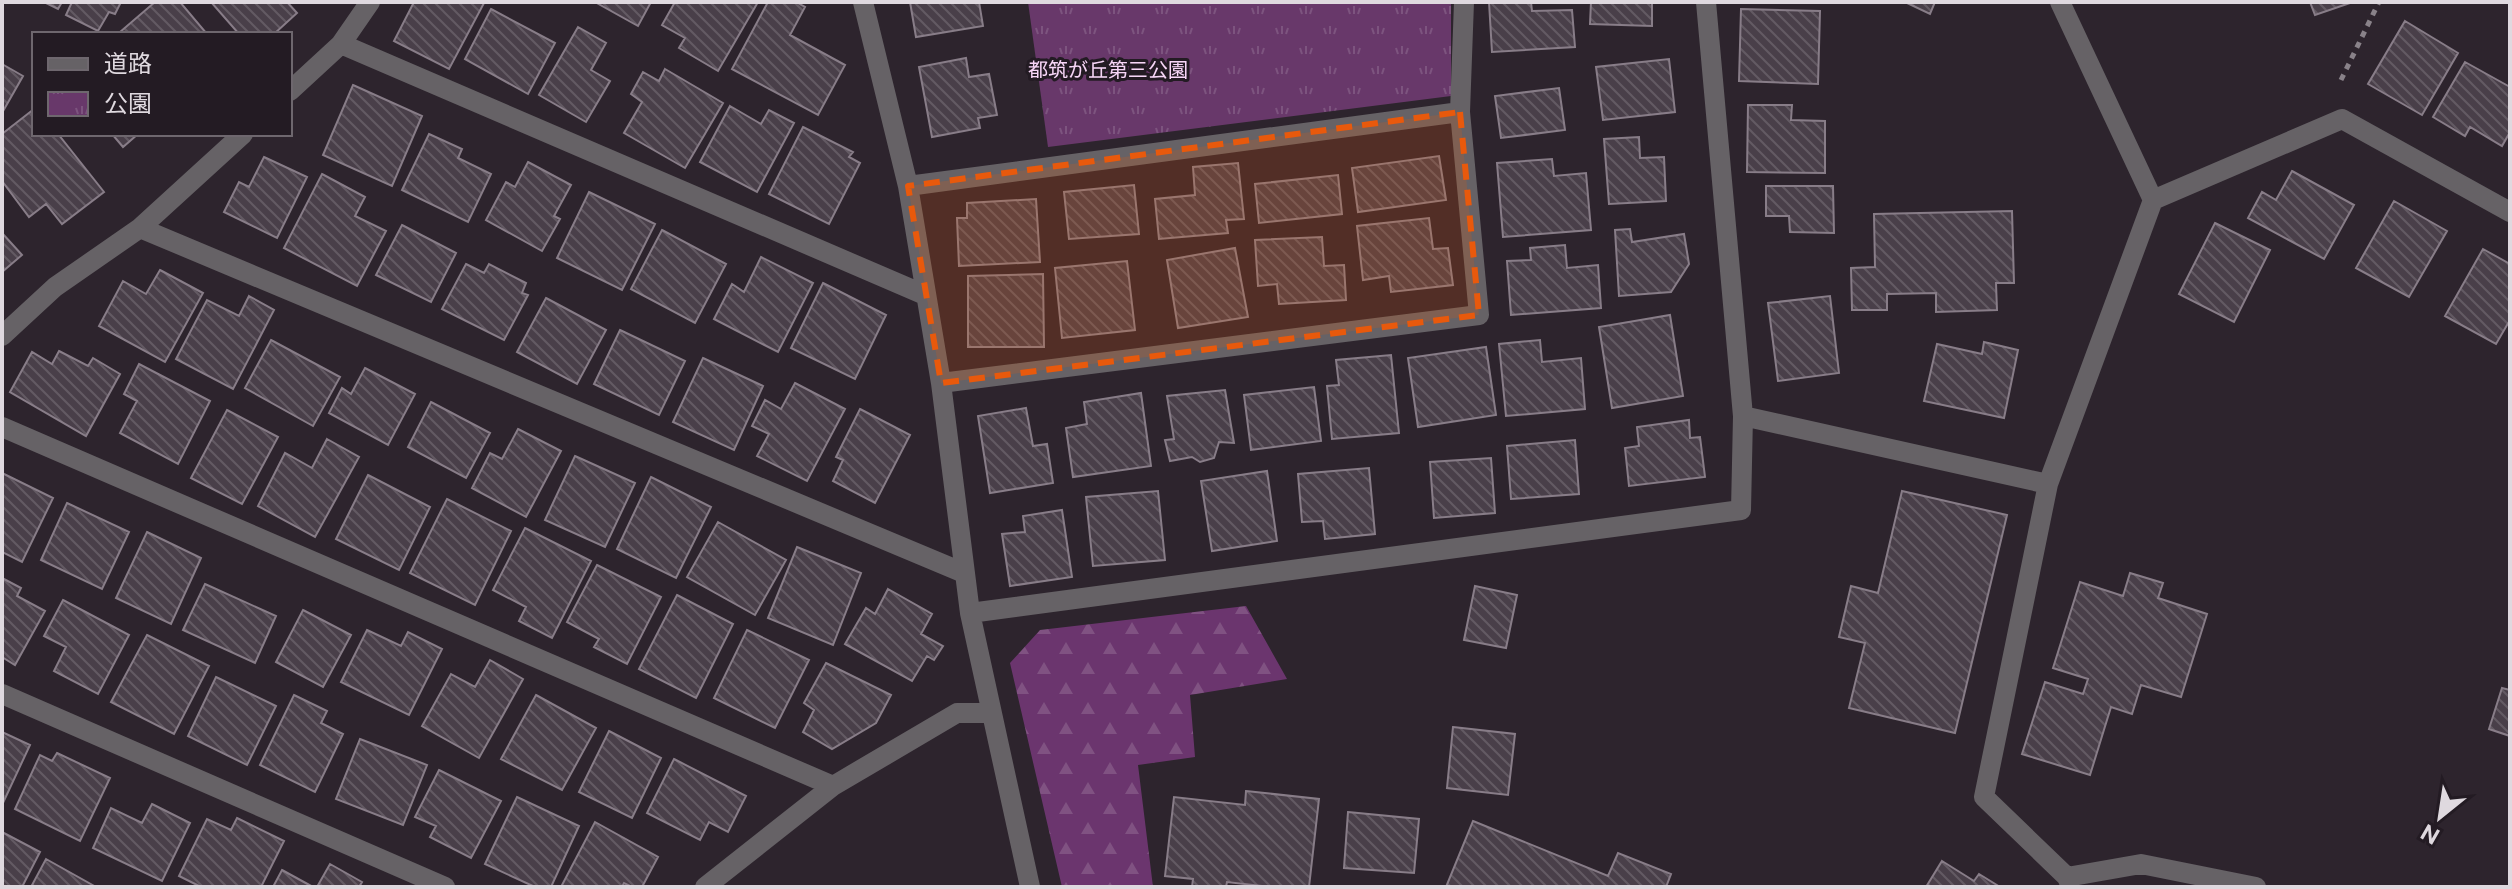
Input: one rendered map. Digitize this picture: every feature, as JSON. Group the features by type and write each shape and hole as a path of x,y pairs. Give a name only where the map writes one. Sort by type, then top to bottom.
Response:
{"street":[{"path":"292,89 341,44 370,2"},
{"path":"863,2 908,186 941,383 970,613 1030,887"},
{"path":"941,383 1479,315 1460,112 1464,2"},
{"path":"970,613 1741,510 1743,416 1706,2"},
{"path":"2060,2 2153,200 2048,484 1984,797 2069,882 2141,864 2256,887"},
{"path":"341,44 925,295"},
{"path":"908,186 1460,112"},
{"path":"2153,200 2342,119 2510,212"},
{"path":"2,336 55,287 140,228 241,136"},
{"path":"140,228 964,573"},
{"path":"1743,416 2048,484"},
{"path":"2,427 833,786"},
{"path":"2,694 445,887"},
{"path":"705,887 833,786 957,713 992,713"}],"path":[{"path":"2315,130 2379,2"}],"highlighted area":[{"path":"1460,112 1479,315 941,383 908,186"}],"green space":[{"name":"都筑が丘第三公園","path":"1028,2 1451,2 1451,96 1048,147"},
{"path":"1246,606 1287,679 1190,695 1195,757 1138,765 1153,887 1062,887 1010,663 1040,630"}],"building":[{"path":"44,2 62,2 58,9"},
{"path":"72,2 121,2 115,14 109,12 98,31 66,15"},
{"path":"155,2 180,2 205,32 120,32"},
{"path":"211,2 287,2 297,13 276,32 237,32"},
{"path":"414,2 484,3 449,69 394,41"},
{"path":"595,2 651,2 638,26"},
{"path":"675,2 758,2 718,71 679,48 685,38 662,25"},
{"path":"768,2 796,2 805,7 790,35 845,65 818,115 732,69"},
{"path":"910,2 979,2 983,26 916,37"},
{"path":"1489,2 1531,2 1532,11 1572,10 1575,47 1492,52"},
{"path":"1591,2 1652,2 1652,26 1590,24"},
{"path":"1905,2 1935,2 1930,14"},
{"path":"2310,2 2350,2 2350,3 2315,15"},
{"path":"491,9 555,43 528,94 465,59"},
{"path":"1741,9 1820,11 1818,84 1739,81"},
{"path":"2405,21 2458,53 2422,115 2368,84"},
{"path":"578,27 606,43 591,70 610,81 586,122 539,95"},
{"path":"966,58 969,77 989,74 997,115 978,118 980,128 932,137 919,67"},
{"path":"1669,59 1675,112 1603,120 1596,67"},
{"path":"2465,62 2510,87 2510,132 2502,146 2470,127 2465,136 2433,117"},
{"path":"2,64 23,76 2,113"},
{"path":"665,69 723,103 685,168 624,133 642,102 631,94 643,72 659,81"},
{"path":"353,85 422,116 392,186 323,155"},
{"path":"1559,88 1565,130 1501,138 1495,96"},
{"path":"1748,105 1792,105 1791,120 1825,121 1825,173 1747,172"},
{"path":"730,106 761,124 769,110 794,123 757,192 700,162"},
{"path":"32,111 32,136 60,136 104,192 62,224 46,204 29,217 2,181 2,134"},
{"path":"803,127 853,152 849,157 860,163 829,224 769,194"},
{"path":"429,134 462,149 458,158 491,174 468,222 402,190"},
{"path":"114,136 136,136 123,147"},
{"path":"1639,137 1640,158 1664,157 1666,201 1609,204 1604,139"},
{"path":"1439,156 1446,200 1358,212 1352,168"},
{"path":"264,157 307,177 277,238 224,212 239,182 249,187"},
{"path":"1552,159 1554,176 1586,173 1591,230 1503,237 1497,163"},
{"path":"528,162 571,185 554,216 560,219 542,251 486,220 506,182 515,187"},
{"path":"1238,163 1244,219 1226,220 1228,233 1159,239 1155,199 1195,195 1193,167"},
{"path":"2292,171 2354,205 2324,259 2248,218 2262,192 2276,200"},
{"path":"322,174 365,197 355,216 386,231 357,286 284,248"},
{"path":"1338,175 1342,214 1259,223 1255,184"},
{"path":"1134,185 1139,234 1069,239 1064,192"},
{"path":"1766,186 1833,186 1834,233 1790,232 1789,216 1766,216"},
{"path":"589,192 655,224 622,290 557,258"},
{"path":"1036,199 1040,262 959,266 957,218 967,218 967,203"},
{"path":"2394,201 2447,231 2409,297 2356,268"},
{"path":"2012,211 2014,283 1996,283 1997,310 1936,312 1936,293 1887,294 1887,310 1852,310 1851,268 1875,267 1874,214"},
{"path":"1429,218 1433,249 1448,248 1453,285 1391,292 1389,276 1363,280 1357,226"},
{"path":"2215,223 2270,250 2234,322 2179,294"},
{"path":"402,225 456,253 431,302 376,275"},
{"path":"1630,229 1632,242 1684,234 1689,264 1671,292 1619,296 1615,230"},
{"path":"662,230 726,264 695,323 631,289"},
{"path":"2,233 22,255 2,272"},
{"path":"1322,237 1324,266 1344,265 1346,300 1279,304 1277,284 1258,286 1255,240"},
{"path":"1565,245 1567,268 1598,265 1601,308 1511,315 1507,261 1531,260 1530,248"},
{"path":"1235,248 1248,317 1178,328 1167,260"},
{"path":"2483,249 2510,264 2510,320 2496,344 2445,316"},
{"path":"761,257 813,283 778,352 714,319 732,284 744,292"},
{"path":"1127,261 1135,330 1062,338 1055,268"},
{"path":"466,264 484,273 489,264 526,283 522,293 528,295 504,340 442,309"},
{"path":"160,270 203,293 165,362 99,326 123,281 146,294"},
{"path":"1043,274 1044,347 968,347 968,276"},
{"path":"823,283 886,315 855,379 791,348"},
{"path":"249,296 274,310 233,389 176,359 207,300 239,316"},
{"path":"1830,296 1839,373 1778,381 1768,303"},
{"path":"546,298 606,330 577,384 517,352"},
{"path":"1670,315 1683,396 1612,408 1599,327"},
{"path":"620,330 685,361 659,415 594,384"},
{"path":"271,340 340,377 313,426 245,388"},
{"path":"1540,340 1542,362 1581,358 1585,409 1506,416 1499,344"},
{"path":"1984,342 2018,350 2004,418 1924,401 1937,344 1982,354"},
{"path":"1486,347 1496,415 1418,427 1408,358"},
{"path":"59,351 88,366 93,358 120,374 86,436 10,392 32,352 52,364"},
{"path":"1391,355 1399,433 1332,439 1327,386 1339,385 1336,360"},
{"path":"703,358 763,386 734,450 673,422"},
{"path":"139,364 210,401 178,464 120,433 137,401 124,394"},
{"path":"365,368 415,394 388,445 329,413 342,388 351,394"},
{"path":"795,383 845,409 807,481 757,456 769,434 752,426 765,400 781,409"},
{"path":"1314,387 1321,441 1251,450 1244,395"},
{"path":"1225,390 1234,443 1219,442 1214,458 1200,462 1192,457 1170,461 1165,440 1174,439 1167,396"},
{"path":"1141,393 1151,466 1073,477 1066,428 1087,424 1084,402"},
{"path":"431,402 490,433 466,478 408,447"},
{"path":"1026,408 1033,446 1047,444 1053,483 990,493 978,416"},
{"path":"860,409 910,435 875,503 833,481 843,460 836,457"},
{"path":"227,410 278,437 242,504 191,478"},
{"path":"1689,420 1690,438 1700,437 1705,477 1629,486 1625,448 1639,446 1637,427"},
{"path":"518,429 561,451 526,517 472,488 490,453 502,459"},
{"path":"327,439 359,457 315,537 258,506 285,453 312,468"},
{"path":"1575,440 1579,494 1511,499 1507,446"},
{"path":"575,456 635,483 605,547 545,520"},
{"path":"1491,458 1495,513 1434,518 1430,462"},
{"path":"1369,468 1375,534 1325,539 1323,521 1302,522 1298,474"},
{"path":"1267,471 1277,541 1212,551 1201,481"},
{"path":"2,473 53,498 22,562 2,552"},
{"path":"368,475 430,507 399,570 336,539"},
{"path":"651,477 711,507 676,578 617,549"},
{"path":"1158,491 1165,560 1093,566 1086,497"},
{"path":"1902,491 2007,515 1955,733 1849,708 1865,643 1839,637 1851,586 1878,593"},
{"path":"447,499 511,531 475,605 410,573"},
{"path":"67,503 129,532 102,589 41,560"},
{"path":"1062,510 1072,577 1010,586 1002,534 1025,532 1023,516"},
{"path":"718,522 786,560 755,615 687,577"},
{"path":"525,528 591,561 552,638 519,621 526,607 493,590"},
{"path":"147,532 201,558 171,624 116,598"},
{"path":"797,547 861,573 833,645 768,618"},
{"path":"597,565 661,597 627,664 594,647 599,639 567,622"},
{"path":"2130,573 2163,583 2158,598 2207,614 2181,697 2141,685 2132,714 2111,707 2090,775 2022,754 2045,682 2083,694 2088,679 2053,668 2080,582 2123,596"},
{"path":"2,578 21,588 17,596 45,611 15,665 2,657"},
{"path":"205,584 276,616 255,663 183,630"},
{"path":"1475,586 1517,595 1506,648 1464,640"},
{"path":"888,589 932,614 921,634 943,646 934,660 927,656 912,681 845,644 866,608 875,614"},
{"path":"677,595 733,624 696,698 639,669"},
{"path":"63,600 129,635 98,694 54,671 66,647 44,636"},
{"path":"303,610 351,635 323,687 276,662"},
{"path":"367,630 401,646 408,632 442,649 409,715 341,682"},
{"path":"747,630 809,660 775,728 714,698"},
{"path":"147,635 209,666 174,734 111,702"},
{"path":"490,660 523,679 479,758 422,726 451,674 475,687"},
{"path":"826,663 891,695 876,723 832,749 803,732 814,710 804,703"},
{"path":"216,677 276,706 247,765 188,736"},
{"path":"2502,688 2510,690 2510,736 2489,729"},
{"path":"294,695 327,711 321,723 343,734 315,792 260,765"},
{"path":"536,695 596,728 562,790 501,759"},
{"path":"1453,727 1515,734 1508,795 1447,788"},
{"path":"609,731 661,758 632,818 579,792"},
{"path":"2,732 30,745 2,805"},
{"path":"360,739 427,765 403,825 336,799"},
{"path":"57,753 110,778 80,841 15,809 40,755 52,761"},
{"path":"674,759 746,796 728,832 709,822 700,840 647,813"},
{"path":"439,770 501,801 471,858 430,837 436,826 415,817"},
{"path":"1246,791 1319,799 1309,887 1227,882 1226,887 1192,887 1193,879 1165,876 1174,797 1245,805"},
{"path":"517,797 579,826 551,887 535,887 485,864"},
{"path":"152,804 190,823 162,881 93,848 111,808 142,823"},
{"path":"1348,812 1419,819 1414,873 1344,868"},
{"path":"237,818 284,841 261,887 201,887 179,876 207,819 231,830"},
{"path":"1473,821 1608,876 1618,853 1671,874 1666,887 1446,887"},
{"path":"595,822 658,857 642,887 624,883 622,887 561,887"},
{"path":"2,832 40,852 22,887 2,887"},
{"path":"46,859 96,887 31,887"},
{"path":"1942,861 1974,881 1979,874 2000,887 1926,887"},
{"path":"330,864 362,882 359,887 317,887"},
{"path":"282,870 313,887 273,887"}]}
